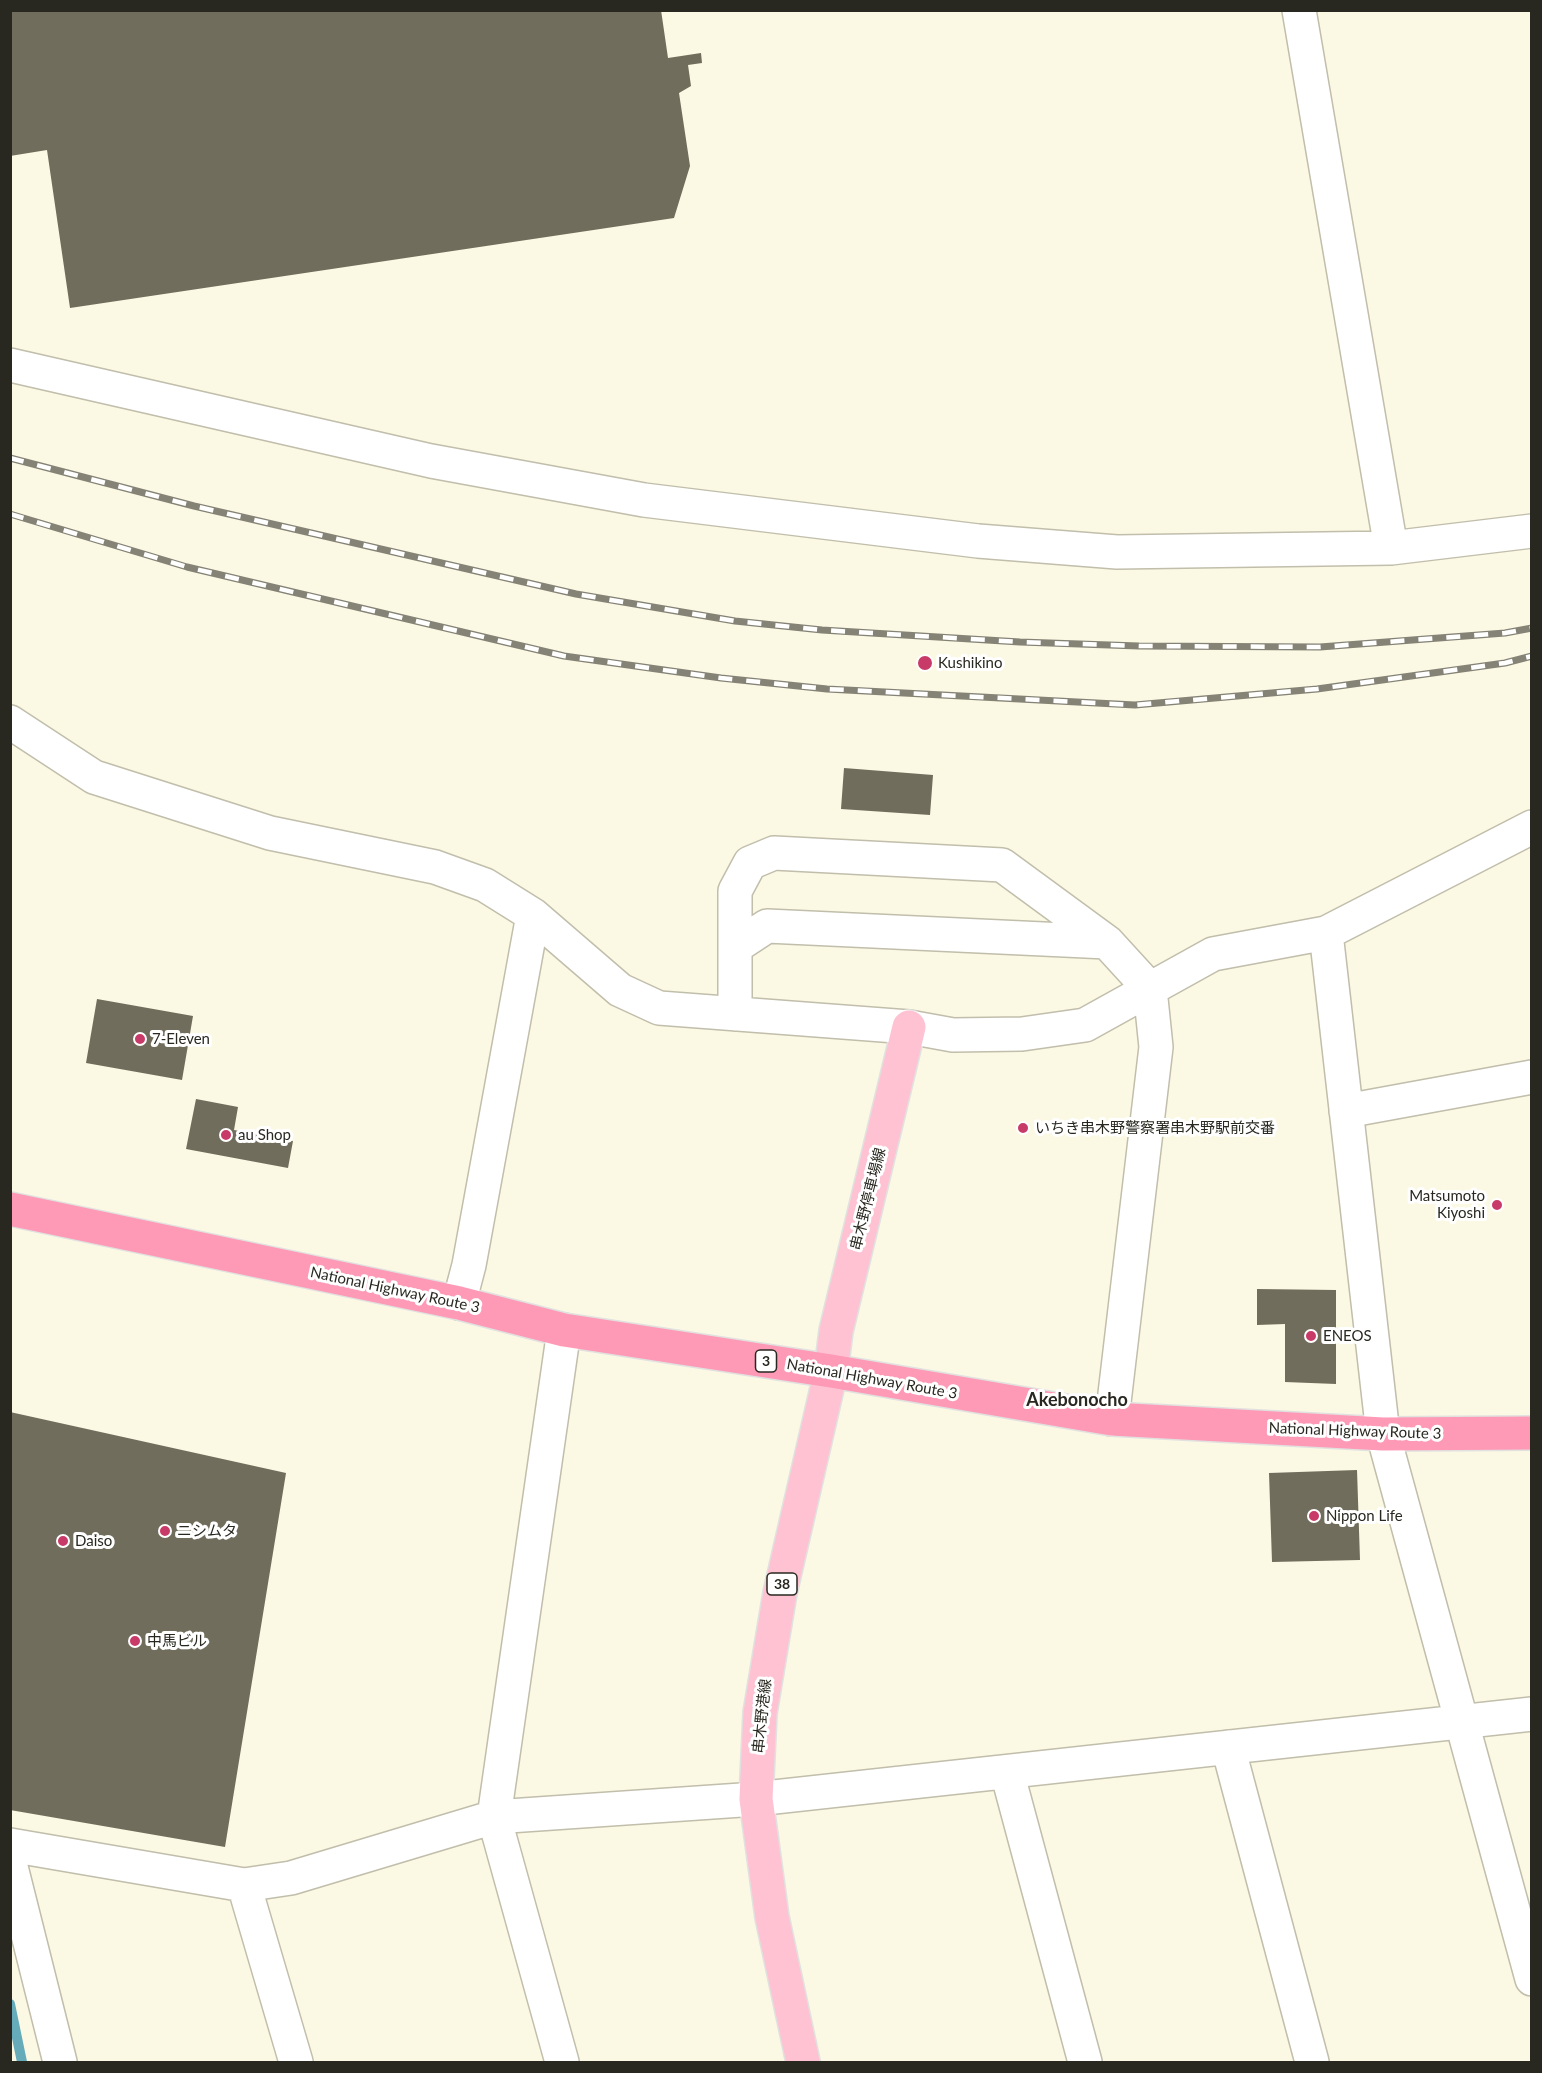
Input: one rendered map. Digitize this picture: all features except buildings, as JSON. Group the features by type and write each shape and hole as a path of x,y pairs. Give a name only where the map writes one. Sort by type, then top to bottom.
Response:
{"highway":[{"name":"National Highway Route 3","path":"10,1209 459,1303 564,1330 831,1371 1112,1419 1383,1434 1532,1433"}],"main road":[{"name":"串木野停車場線","path":"831,1371 836,1331 909,1027"},
{"name":"串木野港線","path":"803,2062 772,1917 756,1799 760,1713 780,1593 831,1371"}],"street":[{"path":"1299,10 1390,548"},
{"path":"10,365 431,461 644,500 978,541 1117,552 1390,548 1532,531"},
{"path":"10,722 94,777 270,833 435,867 485,885 533,915 620,990 659,1008 909,1027 953,1035 1022,1034 1085,1025 1213,954 1326,933 1532,827"},
{"path":"735,1014 735,891 750,862 774,853 1002,865 1107,942 1150,989 1156,1047 1112,1419"},
{"path":"459,1303 471,1253 533,915"},
{"path":"735,947 767,926 1107,942"},
{"path":"1326,933 1383,1434 1530,1971"},
{"path":"1346,1111 1532,1077"},
{"path":"562,2062 494,1817 564,1330"},
{"path":"10,1845 244,1885 291,1878 494,1817 756,1799 1532,1714"},
{"path":"1228,1747 1312,2062"},
{"path":"1007,1772 1086,2062"},
{"path":"10,1863 60,2062"},
{"path":"244,1885 296,2062"}],"waterway":[{"path":"10,2004 22,2062"}],"railway":[{"path":"10,458 194,506 576,594 735,621 822,630 1020,642 1139,646 1320,647 1505,633 1532,628"},
{"path":"10,514 187,567 564,656 721,678 827,689 1135,705 1317,689 1505,663 1532,656"}],"place":[{"name":"Kushikino","path":"925,663"},
{"name":"7-Eleven","path":"140,1039"},
{"name":"いちき串木野警察署串木野駅前交番","path":"1023,1128"},
{"name":"au Shop","path":"226,1135"},
{"name":"Matsumoto Kiyoshi","path":"1497,1205"},
{"name":"ENEOS","path":"1311,1336"},
{"name":"Nippon Life","path":"1314,1516"},
{"name":"ニシムタ","path":"165,1531"},
{"name":"Daiso","path":"63,1541"},
{"name":"中馬ビル","path":"135,1641"}],"district":[{"name":"Akebonocho","path":"1077,1400"}]}
